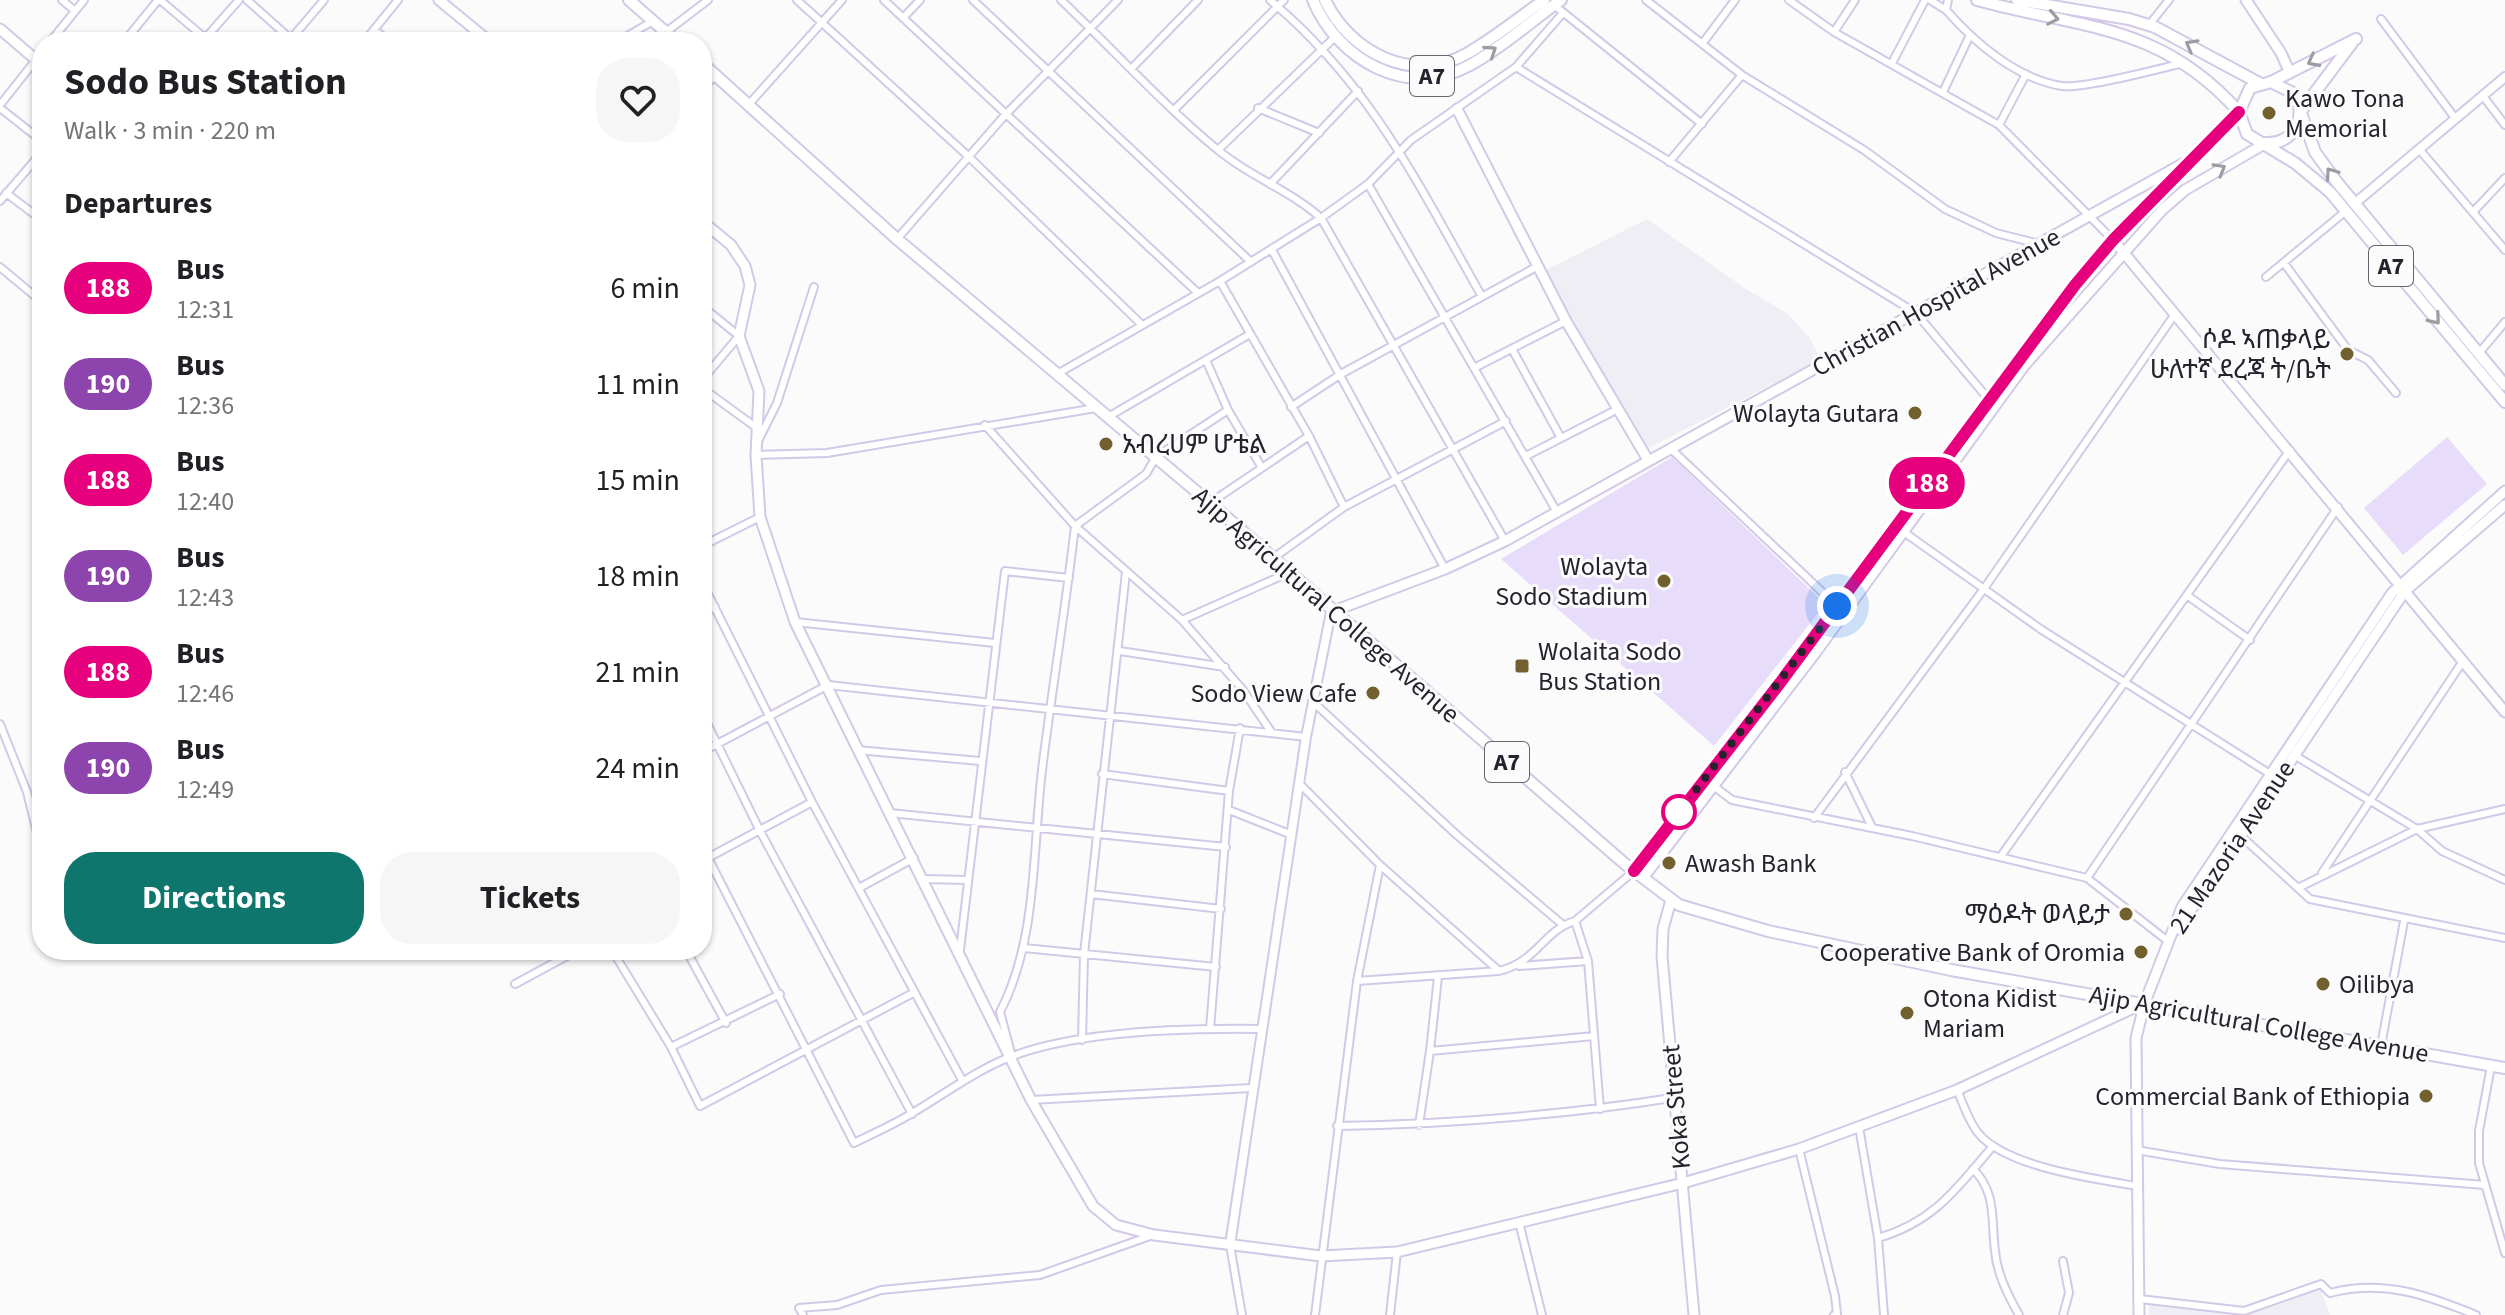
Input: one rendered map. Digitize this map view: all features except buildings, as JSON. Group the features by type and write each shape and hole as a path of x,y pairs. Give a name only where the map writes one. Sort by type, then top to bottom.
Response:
{"main road":[{"path":"439,0 478,32"},
{"path":"629,0 666,32"},
{"name":"A7","path":"1313,0 1338,34 1380,70 1430,77 1469,66 1553,2"},
{"name":"A7","path":"1325,0 1338,34"},
{"name":"A7","path":"1977,0 2129,35 2183,63 2239,112 2247,134 2266,143 2350,208"},
{"name":"A7","path":"2017,0 2149,25 2293,93 2315,152 2350,208 2475,357 2505,402"},
{"path":"2246,0 2281,53 2290,73"},
{"path":"0,29 32,53"},
{"path":"1639,874 1900,529 1992,402 2113,240 2239,112 2246,93 2356,39 2301,111 2300,121 2288,137 2274,144 2266,143 2185,190 2122,252 1992,402"},
{"name":"Ajip Agricultural College Avenue","path":"712,72 897,239 1210,503 1331,612 1671,900 1712,917 1951,970 2505,1068"},
{"path":"1457,109 1566,321 1648,460"},
{"name":"Christian Hospital Avenue","path":"1331,612 1445,569 1505,541 2195,157"},
{"path":"712,229 731,245 745,266 750,285 739,336 759,391 756,455 760,517 795,622 960,950 1031,1100 1093,1206 1116,1225 1154,1235 1321,1256 1397,1252 1683,1183 1799,1149 1957,1090 2145,1002"},
{"path":"2113,240 2338,507 2505,712"},
{"name":"A7","path":"2475,357 2505,385"},
{"name":"21 Mazoria Avenue","path":"2169,942 2182,907 2402,588 2505,491"},
{"name":"21 Mazoria Avenue","path":"2169,942 2241,836 2274,777 2294,755 2402,588 2505,505"},
{"path":"1709,782 1837,606 1900,529"},
{"name":"Koka Street","path":"1671,900 1663,929 1662,956 1678,1097 1694,1315"},
{"path":"2139,1315 2136,1038 2145,1002 2169,942"}],"street":[{"path":"62,0 75,11"},
{"path":"58,32 84,0"},
{"path":"132,32 159,0 194,32"},
{"path":"210,32 239,0"},
{"path":"247,0 281,32"},
{"path":"298,32 324,0"},
{"path":"377,32 375,30 398,0"},
{"path":"666,32 708,0"},
{"path":"797,0 968,156 1142,325"},
{"path":"749,104 842,0"},
{"path":"884,0 1198,293"},
{"path":"903,18 920,0"},
{"path":"973,0 1251,262"},
{"path":"1061,0 1218,150 1305,204 1321,218 1505,541"},
{"path":"897,239 1005,115 1118,0"},
{"path":"1132,68 1198,0"},
{"path":"1175,109 1273,3 1284,0"},
{"path":"1646,0 1742,75 1864,150 1945,209 1996,233 2039,244"},
{"path":"1656,8 1661,0"},
{"path":"1702,44 1735,0"},
{"path":"1789,0 1834,32 1999,125 2113,240"},
{"path":"1834,32 1855,0"},
{"path":"1892,63 1928,0 1946,10 1969,37 2026,74 2065,86 2183,63"},
{"path":"1946,10 1948,0"},
{"path":"2149,25 2168,0"},
{"path":"1553,2 1562,14 1702,124"},
{"path":"1273,3 1324,47 1358,91 1400,152 1481,295"},
{"path":"1056,374 1220,281 1321,218 1368,184 1411,140 1516,67 1562,14"},
{"path":"2381,19 2455,118"},
{"path":"634,32 653,21"},
{"path":"1218,150 1338,34"},
{"path":"1943,92 1969,37"},
{"path":"1516,67 1916,313 1992,402"},
{"path":"32,68 0,106 32,133"},
{"path":"1999,125 2026,74"},
{"path":"1669,162 1742,75"},
{"path":"712,79 716,76"},
{"path":"2266,277 2505,77"},
{"path":"1270,184 1358,91"},
{"path":"2483,96 2505,125"},
{"path":"1258,108 1319,133"},
{"path":"2419,149 2505,250"},
{"path":"0,201 32,163"},
{"path":"2473,212 2505,178"},
{"path":"1368,184 1557,512"},
{"path":"6,193 32,212"},
{"path":"1272,250 1445,569"},
{"path":"2284,263 2348,350 2368,360 2396,393"},
{"path":"1291,407 1393,344 1538,266"},
{"path":"0,267 32,294"},
{"path":"1220,281 1309,436 1344,507"},
{"path":"757,443 777,403 814,287"},
{"path":"712,314 739,336 712,368"},
{"path":"1814,818 1845,772 1983,590 2176,314"},
{"path":"1476,367 1566,321"},
{"path":"2475,357 2505,322"},
{"path":"1107,418 1250,334"},
{"path":"1512,349 1561,438"},
{"path":"1206,360 1228,410 1262,468"},
{"path":"712,395 759,430"},
{"path":"756,455 827,453 1096,408"},
{"path":"1526,456 1618,409"},
{"path":"1012,1056 1000,1012 1017,980 1024,948 1036,826 1075,526 1146,474 1156,457 1228,410"},
{"path":"1272,559 1344,507 1506,421"},
{"path":"985,425 1075,526 1182,620 1225,667 1272,733"},
{"path":"1210,503 1309,436"},
{"path":"1670,448 1837,606"},
{"path":"2001,856 2290,450"},
{"path":"2087,878 2338,507"},
{"path":"712,541 760,517"},
{"path":"1900,529 1983,590 2274,777"},
{"path":"960,950 980,761 1005,571 1069,578"},
{"path":"1082,1040 1084,954 1100,832 1102,774 1120,651 1126,572"},
{"path":"1182,620 1288,573"},
{"path":"2188,596 2250,640"},
{"path":"712,601 812,802 962,1080"},
{"path":"1242,1315 1230,1245 1251,1088 1306,737 1331,612"},
{"path":"795,622 995,643"},
{"path":"1120,651 1225,667"},
{"path":"2322,873 2463,661"},
{"path":"712,747 828,685 1306,737"},
{"path":"1312,701 1458,836 1563,925"},
{"path":"0,724 32,812"},
{"path":"1210,1029 1229,791 1240,728"},
{"path":"712,732 860,1022 912,1114"},
{"path":"857,750 980,761"},
{"path":"2294,755 2417,829 2442,851 2505,880"},
{"path":"1845,772 1872,827"},
{"path":"1102,774 1229,791"},
{"path":"1709,782 1732,800 1872,827 2087,878 2169,942"},
{"path":"1299,783 1380,865 1499,971"},
{"path":"712,855 812,802"},
{"path":"2298,888 2322,873 2417,829 2505,809"},
{"path":"1229,810 1292,835"},
{"path":"890,813 1226,847"},
{"path":"2241,836 2310,899 2404,921 2505,938"},
{"path":"859,888 914,858"},
{"path":"1315,1315 1357,981 1380,865"},
{"path":"712,872 780,994 854,1143 912,1114 962,1080 1012,1056 1082,1040 1210,1029 1261,1029"},
{"path":"1519,966 1563,925 1575,921 1639,874"},
{"path":"924,879 967,880"},
{"path":"1091,894 1221,909"},
{"path":"1575,921 1588,961 1600,1109"},
{"path":"2381,1046 2404,921"},
{"path":"1024,948 1216,967"},
{"path":"515,984 559,960"},
{"path":"618,960 671,1047 700,1106 913,993"},
{"path":"691,960 726,1023"},
{"path":"1357,981 1438,977 1588,961"},
{"path":"1419,1125 1438,977"},
{"path":"671,1047 726,1023 780,994"},
{"path":"1430,1051 1594,1036"},
{"path":"2491,1066 2478,1148 2485,1185 2505,1253"},
{"path":"1031,1100 1251,1088"},
{"path":"1957,1090 1977,1133 1993,1146 2087,1178 2137,1186"},
{"path":"1337,1126 1419,1125 1600,1109 1678,1097"},
{"path":"1859,1127 1878,1238 1884,1315"},
{"path":"1878,1238 1910,1229 1957,1190 1993,1146"},
{"path":"1799,1149 1835,1296 1837,1314 1834,1315"},
{"path":"2136,1150 2220,1164 2485,1185"},
{"path":"1973,1169 1984,1179 1992,1203 1995,1253 2005,1289 2019,1315"},
{"path":"1519,1222 1542,1315"},
{"path":"803,1315 799,1308 837,1305 881,1290 1040,1275 1154,1235"},
{"path":"1390,1315 1397,1252"},
{"path":"2063,1261 2069,1293 2063,1315"},
{"path":"2140,1299 2244,1311 2321,1284 2330,1293 2354,1286 2390,1287 2427,1295 2476,1315"}],"shaded area":[{"path":"1647,219 1746,289 1788,314 1809,337 1821,359 1647,449 1577,332 1546,270"},
{"path":"2447,437 2487,484 2403,555 2364,508"},
{"name":"Wolayta Sodo Stadium","path":"1672,457 1825,604 1714,746 1501,559"},
{"path":"2321,1289 2330,1315 2149,1315 2148,1302 2248,1310"}],"bus line":[{"name":"188","path":"1634,871 1780,683 2075,285 2113,240 2239,112"}],"place":[{"name":"Kawo Tona Memorial","path":"2269,113"},
{"name":"ሶዶ ኣጠቃላይ ሁለተኛ ደረጃ ት/ቤት","path":"2347,354"},
{"name":"Wolayta Gutara","path":"1915,413"},
{"name":"አብረሀም ሆቴል","path":"1106,444"},
{"name":"Wolayta Sodo Stadium","path":"1664,581"},
{"name":"Wolaita Sodo Bus Station","path":"1522,666"},
{"name":"Sodo View Cafe","path":"1373,693"},
{"name":"Awash Bank","path":"1669,863"},
{"name":"ማዕዶት ወላይታ","path":"2126,914"},
{"name":"Cooperative Bank of Oromia","path":"2141,952"},
{"name":"Oilibya","path":"2323,984"},
{"name":"Otona Kidist Mariam","path":"1907,1013"},
{"name":"Commercial Bank of Ethiopia","path":"2426,1096"}],"route":[{"path":"1679,812 1837,606"}]}
